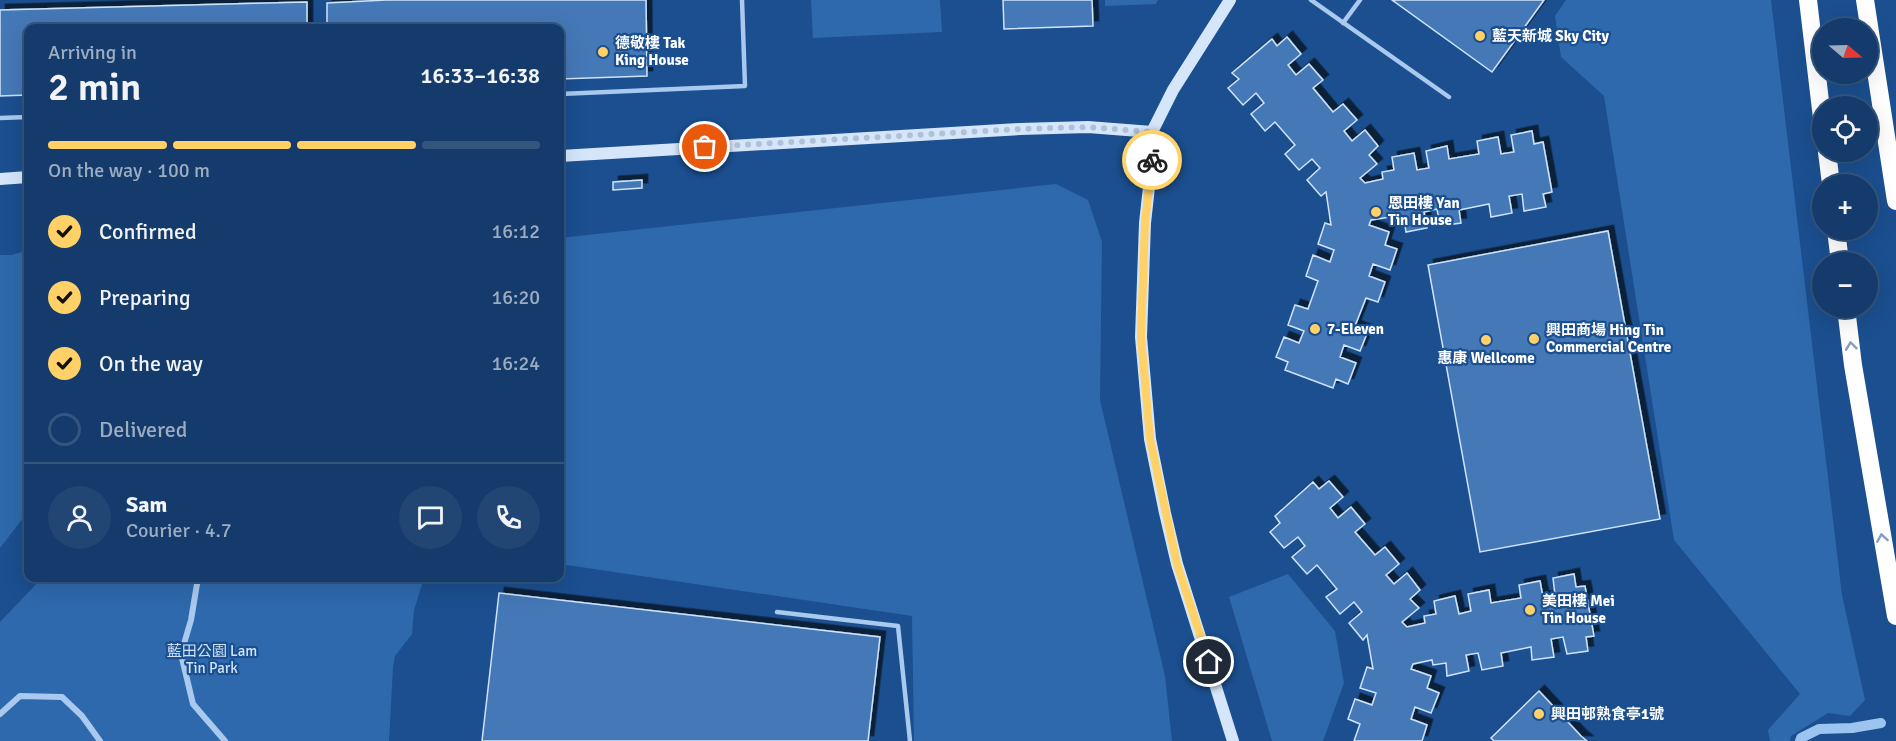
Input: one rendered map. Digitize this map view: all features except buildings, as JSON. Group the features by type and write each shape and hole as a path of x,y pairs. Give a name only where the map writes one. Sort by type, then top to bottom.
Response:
{"highway":[{"path":"1808,0 1819,96"},
{"path":"1865,0 1896,201"},
{"path":"1847,318 1858,396 1896,616"}],"main road":[{"path":"1230,0 1173,90 1152,132 1152,160 1145,223 1141,337 1150,439 1177,564 1233,741"},
{"path":"564,156 1020,129 1088,127 1152,132"},
{"path":"0,179 24,177"}],"street":[{"path":"197,582 191,620 180,654 193,704 225,741"},
{"path":"0,714 20,696 62,697 82,716 100,741"}],"lane":[{"path":"564,94 745,86 742,0"},
{"path":"1311,0 1449,97"},
{"path":"1343,23 1360,0"},
{"path":"0,118 24,117"},
{"path":"777,612 898,626 910,741"}],"green space":[{"path":"811,0 940,0 942,32 813,38"},
{"path":"1105,0 1158,0 1156,4 1105,6"},
{"path":"1566,0 1771,0 1842,595 1865,700 1850,716 1828,713 1791,736 1790,741 1770,741 1768,730 1800,694 1674,540 1604,96 1561,57 1555,16"},
{"path":"1056,184 1088,200 1102,242 1100,400 1165,676 1172,741 914,741 912,616 564,565 564,238"},
{"path":"24,251 24,520 23,518 0,548 0,255 12,255"},
{"path":"1288,574 1335,631 1344,683 1323,741 1272,741 1229,597"},
{"name":"藍田公園 Lam Tin Park","path":"38,582 423,582 414,610 412,634 395,656 389,741 0,741 0,622"}],"waterway":[{"path":"1800,741 1801,738 1819,729 1852,728 1881,723"}],"way so far":[{"path":"705,147 1088,127 1152,132 1152,160"}],"place":[{"name":"藍天新城 Sky City","path":"1480,36"},
{"name":"德敬樓 Tak King House","path":"603,52"},
{"name":"恩田樓 Yan Tin House","path":"1376,212"},
{"name":"7-Eleven","path":"1315,329"},
{"name":"興田商場 Hing Tin Commercial Centre","path":"1534,339"},
{"name":"惠康 Wellcome","path":"1486,340"},
{"name":"美田樓 Mei Tin House","path":"1530,610"},
{"name":"興田邨熟食亭1號","path":"1539,714"}],"route":[{"path":"1152,160 1145,223 1141,337 1150,439 1177,564 1209,662"}]}
